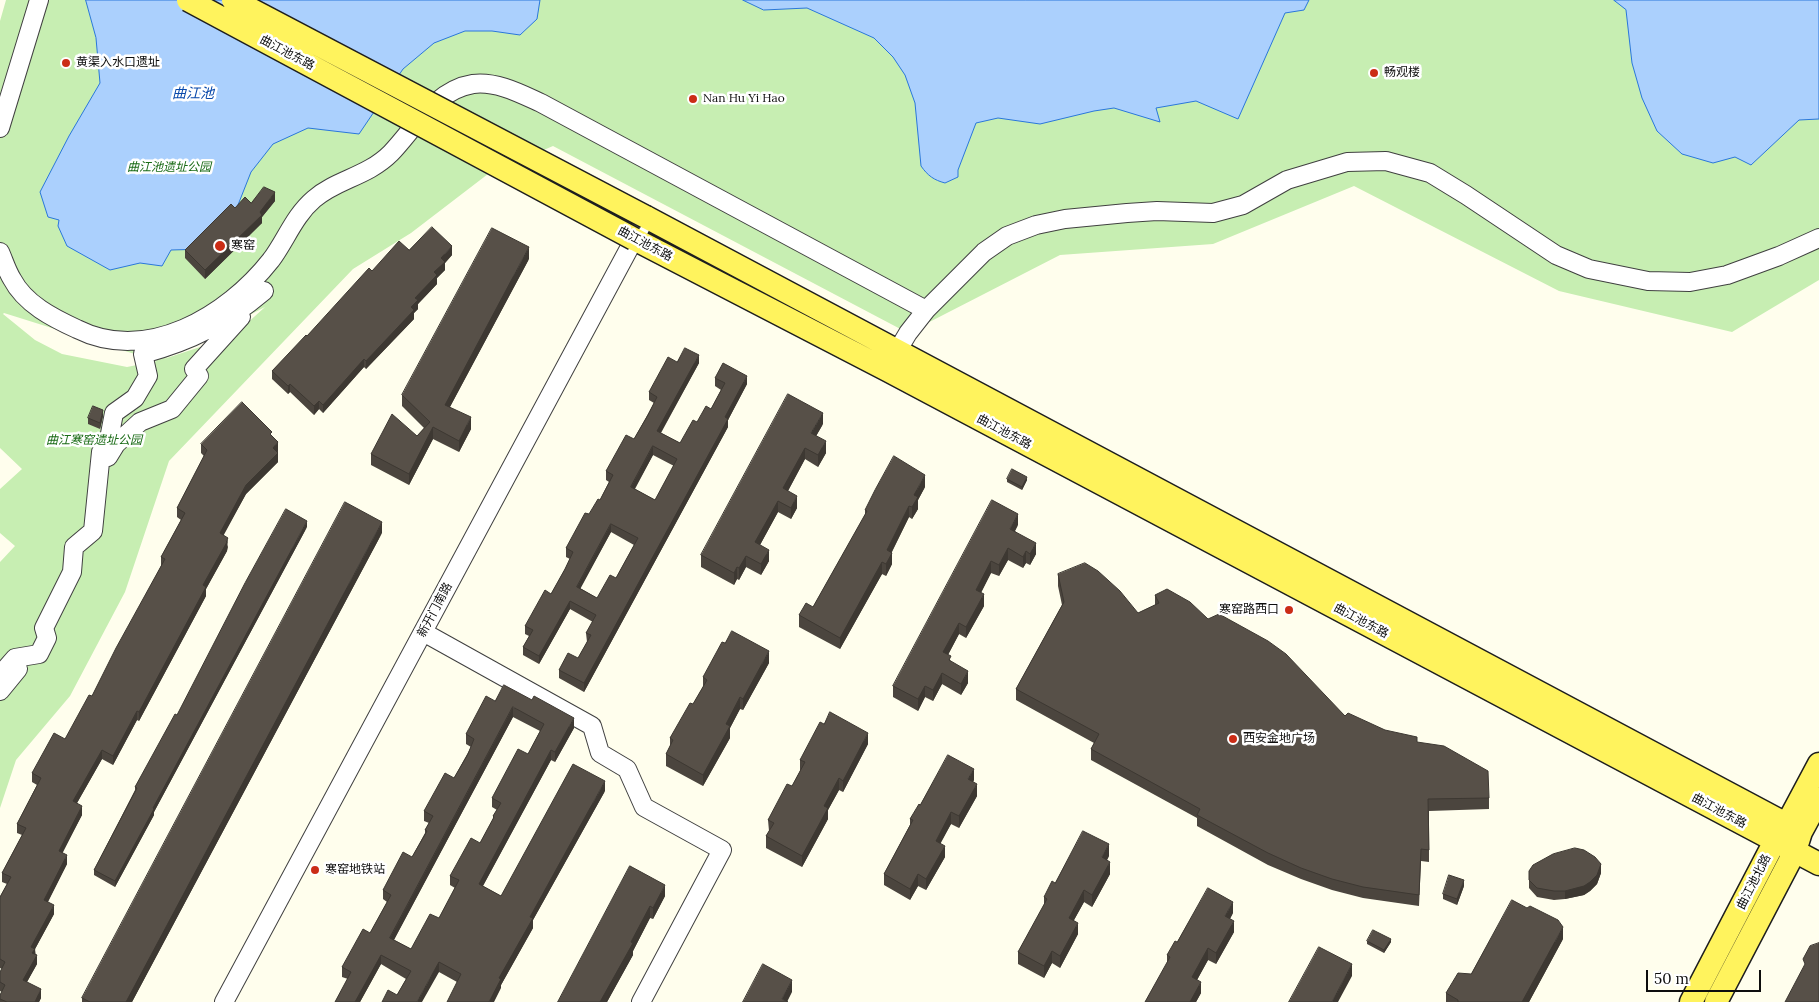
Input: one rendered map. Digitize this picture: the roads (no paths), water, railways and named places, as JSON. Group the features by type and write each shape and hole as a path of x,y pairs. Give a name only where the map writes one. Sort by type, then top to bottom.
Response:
{"main road":[{"name":"曲江池东路","path":"188,0 634,239 892,360"},
{"name":"曲江池东路","path":"233,0 646,217 892,360 1790,837 1819,864"},
{"name":"曲江池北路","path":"1716,1002 1790,837 1819,764"},
{"name":"曲江池北路","path":"1691,1002 1790,837 1819,799"}],"street":[{"path":"0,128 39,0"},
{"path":"0,252 13,281 22,293 37,307 72,327 97,337 119,342 140,341 168,334 200,321 234,298 270,261 302,210 315,198 328,189 379,164 439,100 460,88 473,84 503,88 542,103 926,310"},
{"path":"892,360 908,333 926,310 984,252 1007,236 1036,225 1065,219 1127,212 1213,213 1243,205 1287,180 1347,162 1386,162 1430,173 1466,194 1556,255 1588,269 1633,279 1690,282 1727,275 1779,256 1819,238"},
{"name":"新开门南路","path":"224,1002 646,217"},
{"path":"0,675 15,658 39,654 47,638 44,628 72,572 74,548 92,531 101,452 109,439 114,413 135,398 148,376 143,354 186,340 212,328 239,312 264,291 194,369 199,376 172,409 140,422 116,444 108,458 101,535 83,552 81,573 55,626 59,639 47,660 20,667 0,691"},
{"path":"423,632 592,726 600,753 627,769 644,807 722,850 641,1002"}],"water":[{"name":"曲江池","path":"86,0 540,0 537,19 520,35 492,31 465,31 434,43 403,69 359,134 308,128 273,144 251,172 236,210 207,249 171,250 162,266 140,263 110,270 67,246 58,226 59,220 48,217 40,192 69,136 100,83 96,38"},
{"path":"743,0 1309,0 1304,10 1285,13 1238,119 1196,101 1156,108 1160,122 1114,108 1040,124 998,118 976,123 958,170 958,177 945,183 932,177 921,166 915,103 905,75 893,57 874,38 807,8 764,10"},
{"path":"1614,0 1819,0 1819,119 1799,120 1751,165 1735,157 1713,163 1682,154 1657,131 1642,98 1632,63 1626,10"}],"place":[{"name":"黄渠入水口遗址","path":"66,63"},
{"name":"畅观楼","path":"1374,73"},
{"name":"Nan Hu Yi Hao","path":"693,99"},
{"name":"寒窑","path":"220,246"},
{"name":"寒窑路西口","path":"1289,610"},
{"name":"西安金地广场","path":"1233,739"},
{"name":"寒窑地铁站","path":"315,870"}],"park label":[{"name":"曲江池遗址公园","path":"169,168"},
{"name":"曲江寒窑遗址公园","path":"94,441"}]}
